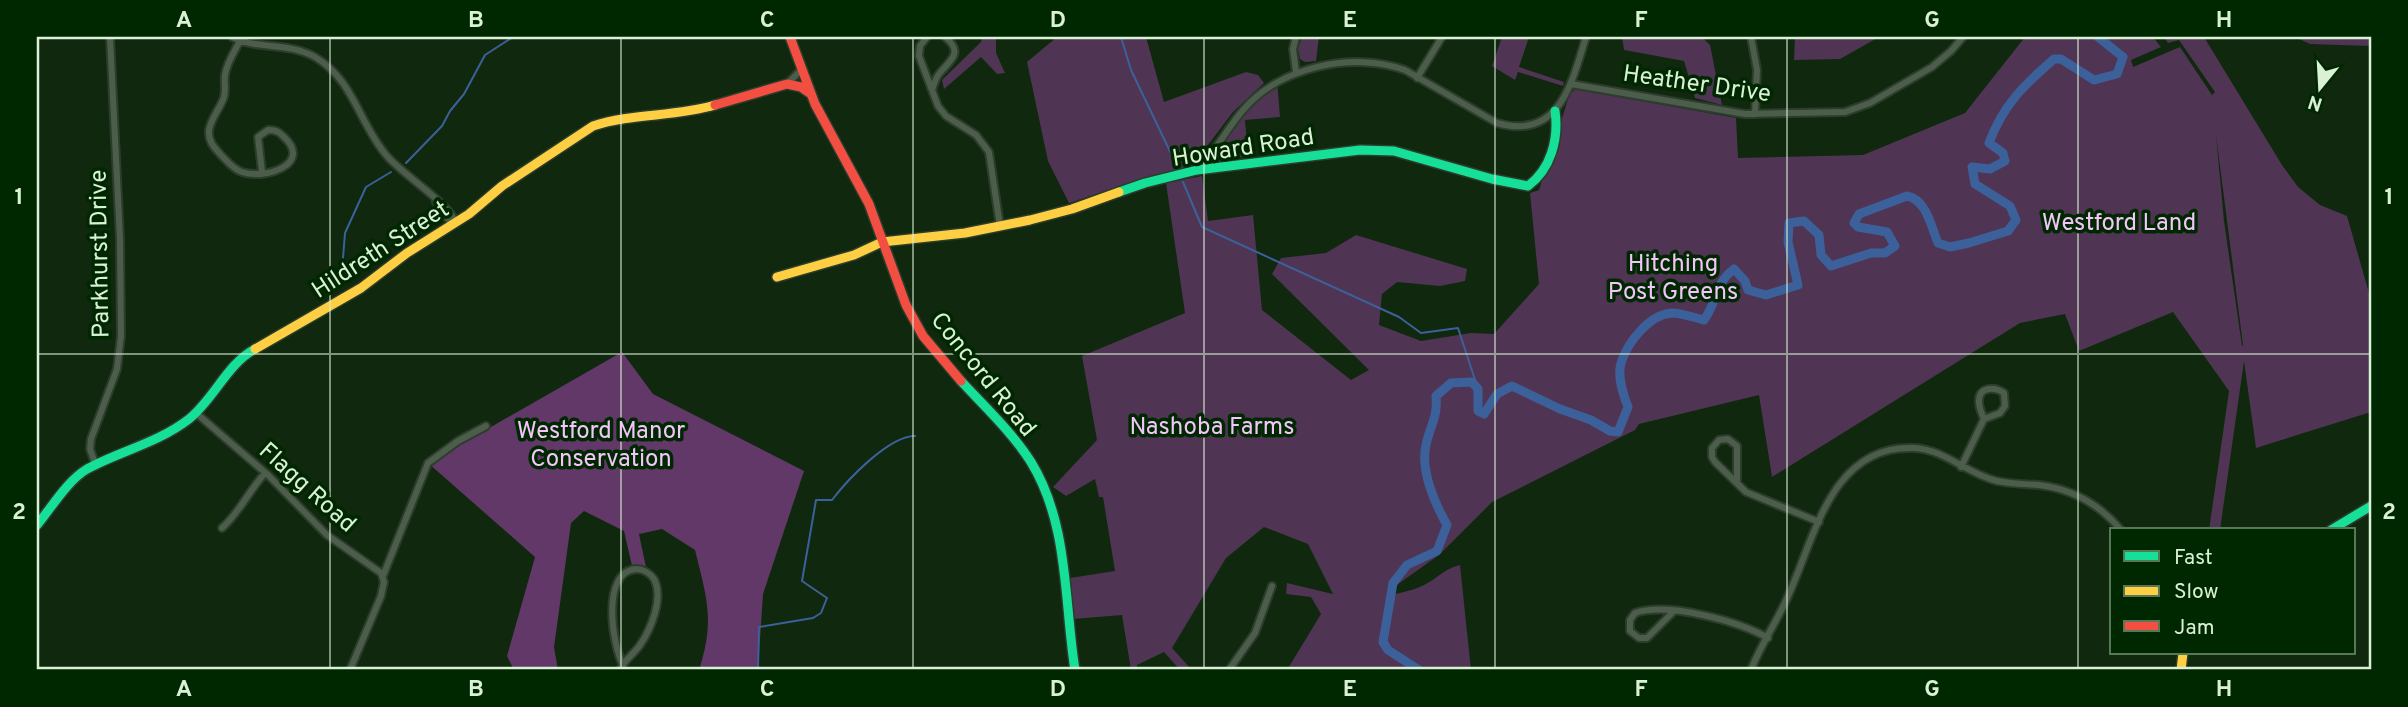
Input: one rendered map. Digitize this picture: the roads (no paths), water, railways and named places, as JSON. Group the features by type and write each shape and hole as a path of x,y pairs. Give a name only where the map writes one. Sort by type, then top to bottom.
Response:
{"street":[{"name":"Parkhurst Drive","path":"96,466 90,449 91,439 117,369 121,337 120,239 110,37"},
{"path":"232,37 256,44 283,46 309,54 337,74 355,100 382,150 398,169 453,216 456,223"},
{"path":"283,46 285,37"},
{"name":"Concord Road","path":"790,37 811,94 858,181 920,333 951,372 1016,442 1043,484 1058,536 1075,670"},
{"path":"927,37 921,43 918,53 943,113 976,135 987,149 991,160 1000,226"},
{"path":"932,90 937,77 954,55 953,44 946,37"},
{"path":"1296,37 1293,49 1296,72"},
{"path":"1417,78 1442,37"},
{"path":"1197,170 1245,107 1271,85 1296,72 1312,68 1371,62 1393,66 1483,117 1505,126 1529,125 1555,111 1571,84 1586,37"},
{"path":"1751,37 1757,70 1755,114"},
{"name":"Heather Drive","path":"1571,84 1755,114 1835,113 1854,110 1870,103 1932,66 1963,37"},
{"path":"240,41 226,68 224,95 210,126 209,137 215,148 236,169 247,173 262,172 281,170 292,158 292,149 289,142 273,130 264,132 258,138 262,172"},
{"path":"787,85 801,70"},
{"name":"Hildreth Street","path":"37,525 75,479 173,428 196,413 216,393 247,353 343,299 407,253 456,223 502,186 593,126 608,121 691,112 787,85"},
{"path":"787,85 801,87 811,94"},
{"name":"Howard Road","path":"776,277 854,255 882,242 965,233 1052,215 1127,189 1197,170 1360,150 1379,149 1407,154 1492,180 1528,186 1538,180 1548,158 1556,131 1555,111"},
{"path":"1961,467 1984,419 2000,413 2005,406 2004,393 1996,388 1987,389 1980,395 1979,404 1984,419"},
{"name":"Flagg Road","path":"196,413 265,473 327,535 377,568 383,576"},
{"path":"350,670 382,596 383,576 428,463 457,441 486,426"},
{"path":"1737,482 1738,449 1731,440 1719,440 1713,446 1712,457 1737,482 1750,494 1819,522"},
{"path":"1751,670 1789,595 1833,492 1846,474 1863,461 1881,453 1901,448 1919,448 1945,456 1961,467 1994,481 2049,486 2071,493 2101,509 2119,528"},
{"path":"222,528 233,518 265,473"},
{"path":"2334,528 2371,506"},
{"path":"640,569 655,580 656,605 646,635 622,667 612,629 614,599 624,575 640,569"},
{"path":"1229,670 1255,633 1272,586"},
{"path":"1674,611 1647,638 1639,638 1630,631 1630,620 1638,612 1674,611 1733,623 1768,638"}],"waterway":[{"path":"406,163 442,126 464,94 485,55 513,37"},
{"path":"1121,37 1131,70 1177,166"},
{"path":"1419,670 1388,650 1383,642 1393,583 1407,565 1437,551 1447,525 1434,497 1425,465 1426,445 1435,416 1436,396 1451,383 1472,382 1478,389 1478,411 1484,414 1497,394 1512,386 1610,431 1618,432 1628,407 1621,384 1620,366 1635,337 1648,323 1672,313 1704,320 1719,287 1734,269 1745,281 1748,290 1766,295 1798,285 1788,242 1789,223 1804,221 1819,235 1821,255 1831,266 1871,253 1885,253 1895,246 1887,232 1858,227 1854,223 1859,214 1907,196 1924,208 1938,243 1950,247 2008,231 2016,220 2010,206 1975,184 1972,167 1990,169 2005,161 2003,153 1989,143 1995,130 2016,96 2054,59 2061,59 2094,80 2117,74 2123,57 2098,37"},
{"path":"343,258 345,233 366,187 391,172"},
{"path":"1183,182 1202,227 1399,317 1421,333 1458,328 1478,389"},
{"path":"758,670 759,627 813,618 821,613 827,598 802,581 816,500 832,500 870,460 893,443 915,436"}],"park label":[{"name":"Westford Land","path":"2119,222"},
{"name":"Hitching Post Greens","path":"1673,277"},
{"name":"Nashoba Farms","path":"1212,426"},
{"name":"Westford Manor Conservation","path":"601,444"}]}
